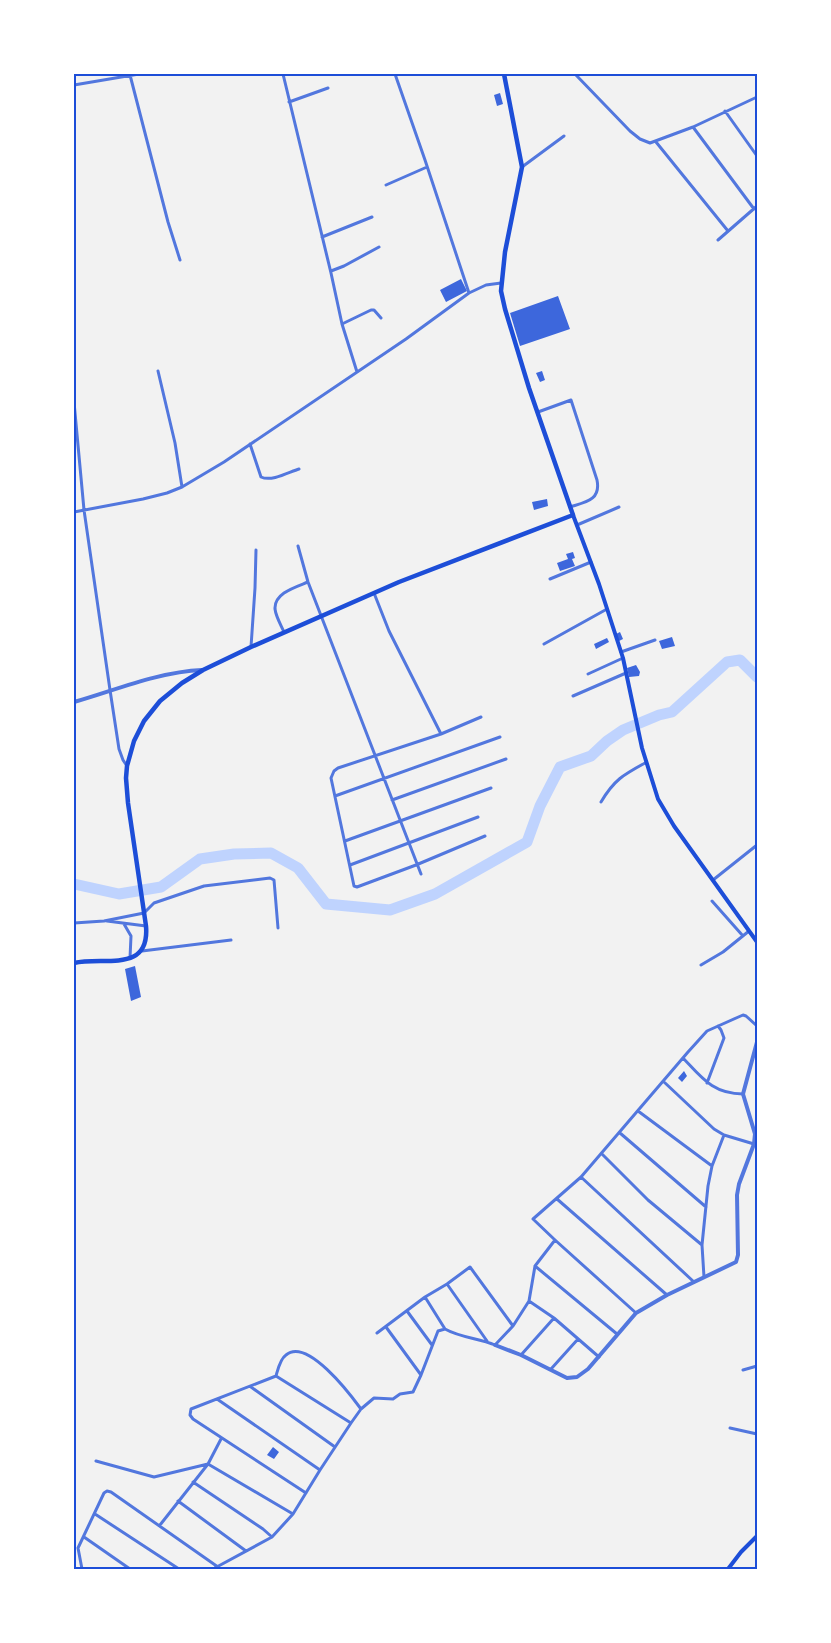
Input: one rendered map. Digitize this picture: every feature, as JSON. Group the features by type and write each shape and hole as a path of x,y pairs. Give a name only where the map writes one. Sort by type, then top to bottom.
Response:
{"main road":[{"path":"504,74 522,166 505,252 501,283 505,309 570,507 608,609 623,658 645,763 658,799 666,815 757,942"},
{"path":"74,963 130,958 142,951 146,942 146,926 128,803 127,766 134,741 151,710 170,692 202,670 284,632 399,582 573,515"},
{"path":"728,1569 757,1536"}],"street":[{"path":"74,86 139,74"},
{"path":"282,74 331,271 342,324 357,372"},
{"path":"394,74 428,167 469,293"},
{"path":"575,74 630,131 650,143 757,98"},
{"path":"130,75 168,222 180,260"},
{"path":"289,102 328,88"},
{"path":"725,111 757,156"},
{"path":"693,126 756,207 718,240"},
{"path":"522,166 564,136"},
{"path":"656,142 728,231"},
{"path":"386,185 428,167"},
{"path":"322,237 372,217"},
{"path":"331,271 379,247"},
{"path":"74,512 167,493 182,487 250,444 421,329 469,293 486,285 501,283"},
{"path":"342,324 371,310 374,310 381,318"},
{"path":"158,371 175,443 182,487"},
{"path":"538,412 571,400 597,480 598,490 593,499 570,507"},
{"path":"74,402 84,510 110,690 119,749 127,766"},
{"path":"250,444 261,477 271,478 299,469"},
{"path":"577,525 619,507"},
{"path":"298,546 308,582 421,874"},
{"path":"251,647 256,588 256,550"},
{"path":"550,579 591,562"},
{"path":"284,632 275,610 276,603 283,593 308,582"},
{"path":"374,593 389,630 441,734"},
{"path":"544,644 608,609"},
{"path":"621,652 655,640"},
{"path":"588,674 623,658"},
{"path":"74,702 110,690 178,672 202,670"},
{"path":"573,696 626,673"},
{"path":"481,717 441,734 336,769 331,778 353,884 356,887 416,865 485,836"},
{"path":"334,796 500,737"},
{"path":"392,800 506,759"},
{"path":"601,802 615,782 626,773 645,763"},
{"path":"345,841 491,788"},
{"path":"350,865 478,817"},
{"path":"713,880 757,845"},
{"path":"74,923 104,921 144,913 154,902 200,886 270,878 274,880 278,928"},
{"path":"712,901 743,936"},
{"path":"104,921 146,926"},
{"path":"123,923 131,936 130,958"},
{"path":"701,965 713,959 749,931"},
{"path":"142,951 231,940"},
{"path":"636,1313 533,1219 581,1177 707,1032 743,1015 757,1026"},
{"path":"707,1082 724,1038 718,1026"},
{"path":"425,1297 445,1329 466,1338 487,1342 521,1355 572,1378 584,1373 636,1313 667,1295 731,1265 738,1258 737,1195 739,1184 754,1144 755,1126 743,1094 757,1042"},
{"path":"684,1058 717,1090 743,1094"},
{"path":"664,1081 714,1129 724,1135 754,1144"},
{"path":"638,1110 712,1166"},
{"path":"620,1133 706,1207"},
{"path":"704,1277 702,1245 706,1207 712,1166 724,1135"},
{"path":"602,1154 648,1200 702,1245"},
{"path":"581,1177 695,1282"},
{"path":"557,1199 667,1295"},
{"path":"495,1345 513,1326 529,1301 535,1266 555,1240"},
{"path":"535,1266 617,1334"},
{"path":"378,1333 425,1297 470,1267 513,1326"},
{"path":"447,1284 487,1342"},
{"path":"529,1301 554,1318 599,1357"},
{"path":"407,1311 432,1345"},
{"path":"521,1355 554,1318"},
{"path":"386,1327 422,1375"},
{"path":"213,1569 272,1537 293,1514 361,1409 374,1398 393,1399 400,1394 413,1392 422,1375 438,1331 445,1329"},
{"path":"551,1369 578,1339"},
{"path":"306,1493 222,1439 190,1415 191,1409 276,1376 286,1354 296,1351 305,1354 328,1369 342,1383 361,1409"},
{"path":"743,1370 757,1366"},
{"path":"276,1376 351,1423"},
{"path":"251,1386 335,1447"},
{"path":"217,1398 320,1470"},
{"path":"730,1428 757,1434"},
{"path":"160,1526 208,1464 222,1439"},
{"path":"96,1461 154,1477 208,1464 293,1514"},
{"path":"193,1482 272,1537"},
{"path":"82,1569 78,1548 107,1491 219,1567"},
{"path":"178,1501 246,1552"},
{"path":"95,1514 180,1569"},
{"path":"84,1537 130,1569"}],"building":[{"path":"500,93 503,104 497,106 494,95"},
{"path":"461,279 467,291 446,302 440,290"},
{"path":"558,296 570,329 520,346 510,313"},
{"path":"542,371 545,380 540,382 536,373"},
{"path":"547,499 548,506 534,510 532,502"},
{"path":"573,552 575,558 572,559 575,566 560,571 557,563 568,559 566,554"},
{"path":"620,632 623,639 619,641 616,634"},
{"path":"672,637 675,646 662,649 659,641"},
{"path":"607,638 609,642 596,649 594,644"},
{"path":"636,665 640,672 639,676 629,677 627,668"},
{"path":"135,966 141,997 131,1001 125,969"},
{"path":"684,1071 687,1076 682,1082 678,1078"},
{"path":"273,1447 279,1452 274,1459 267,1455"}],"waterway":[{"path":"74,884 119,894 161,887 200,859 234,854 271,853 298,868 326,904 390,910 435,894 527,842 540,806 560,767 591,756 607,741 623,730 659,715 672,712 727,662 740,660 757,677"}]}
